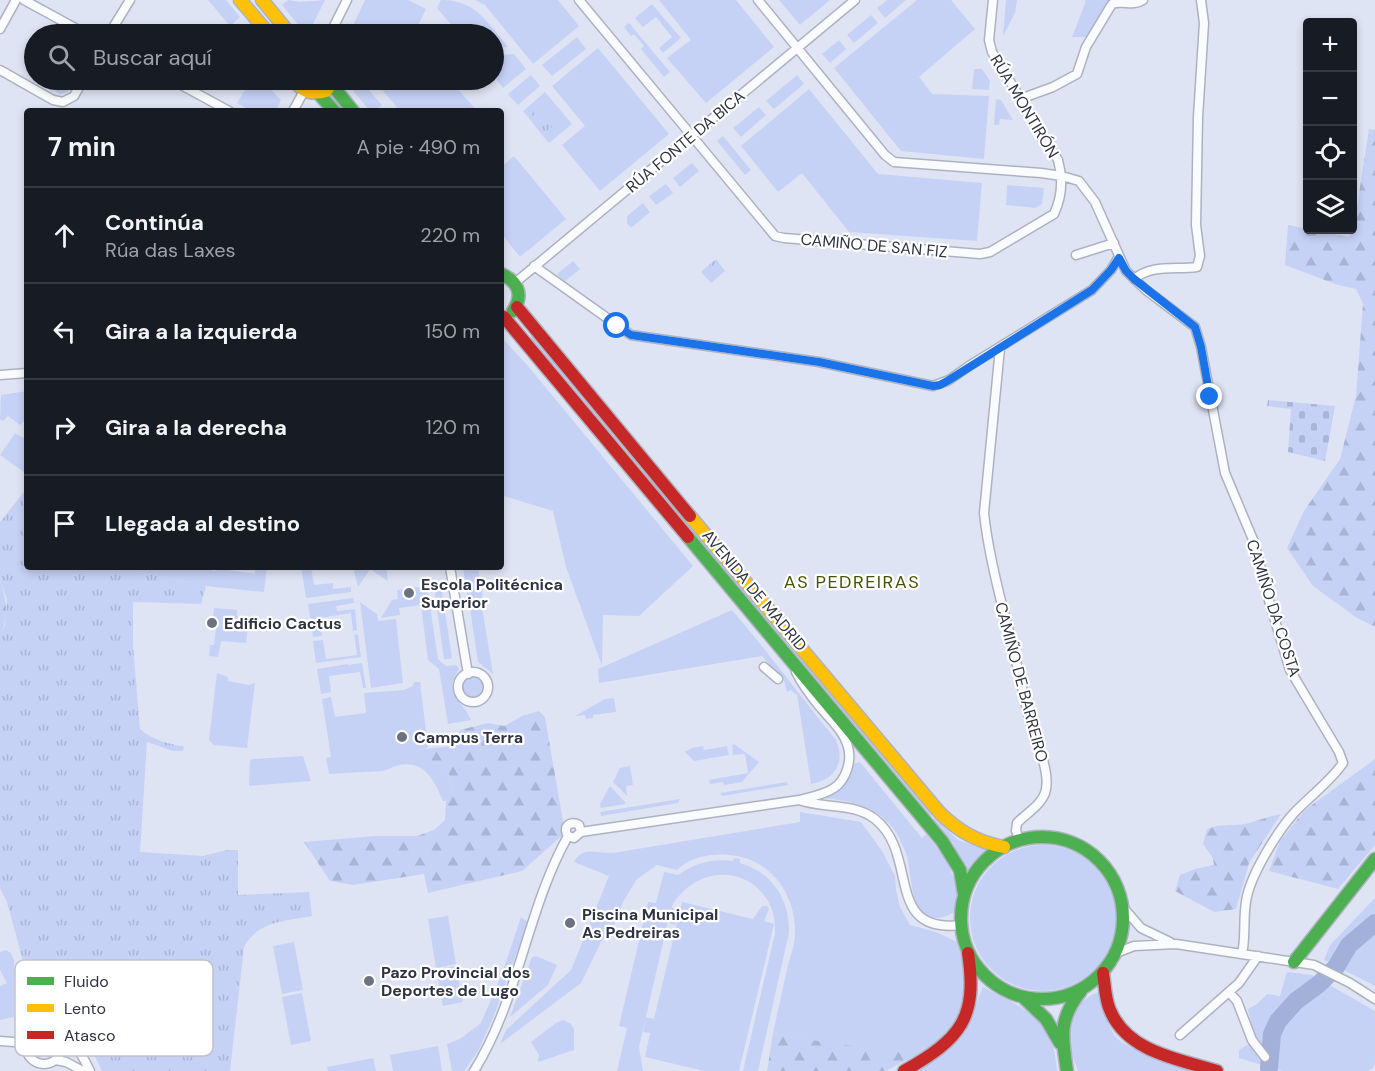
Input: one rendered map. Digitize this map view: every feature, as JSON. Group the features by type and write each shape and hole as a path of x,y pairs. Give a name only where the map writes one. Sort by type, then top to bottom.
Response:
{"main road":[{"path":"240,0 260,24"},
{"path":"262,0 282,24"},
{"path":"304,91 311,94 324,90"},
{"path":"339,90 351,108"},
{"path":"320,93 332,108"},
{"path":"504,275 516,282 520,299 517,307 504,316"},
{"name":"AVENIDA DE MADRID","path":"517,307 939,812 964,835 978,841 1005,847"},
{"name":"AVENIDA DE MADRID","path":"504,318 942,841 960,870 964,894"},
{"path":"904,1071 935,1052 959,1029 971,1003 973,976 960,915 964,894 973,875 987,859 1005,847 1020,840 1038,838 1055,838 1072,843 1088,852 1105,867 1112,877 1122,906 1123,930 1116,952 1103,973 1084,988 1072,1001 1064,1015 1062,1047 1067,1069"},
{"path":"1294,962 1375,858"},
{"path":"968,953 981,973 1000,988 1036,1007 1046,1019 1062,1047"},
{"path":"1103,973 1109,1010 1120,1028 1140,1045 1217,1071"},
{"path":"1022,998 1044,1000 1065,996 1084,988"}],"street":[{"path":"0,29 16,0"},
{"path":"24,0 68,24"},
{"path":"115,24 130,0"},
{"path":"335,24 347,0"},
{"name":"CAMIÑO DE SAN FIZ","path":"579,0 776,236 980,254 990,252 1054,214 1059,204 1062,176"},
{"path":"758,0 885,155 894,162 1062,176 1079,181 1095,202 1119,258 1126,271 1134,279 1150,269 1197,267 1200,261 1196,225 1198,117 1204,23 1201,0"},
{"name":"RÚA FONTE DA BICA","path":"516,282 855,0"},
{"name":"RÚA MONTIRÓN","path":"993,0 989,40 992,52 1058,160 1062,176"},
{"path":"1020,99 1053,87 1077,74 1086,47 1112,4 1138,3 1143,0"},
{"path":"0,70 24,84"},
{"path":"35,90 53,100 63,102 74,96 77,90"},
{"path":"190,90 223,108"},
{"path":"295,108 304,91"},
{"path":"1077,255 1114,243"},
{"path":"534,266 631,335 819,362 924,385 940,385 1092,290 1119,258"},
{"name":"CAMIÑO DA COSTA","path":"1134,279 1195,327 1201,347 1225,472 1254,542 1290,670 1339,752 1343,763 1336,774 1294,813 1275,837 1253,879 1246,902 1245,940 1242,954"},
{"name":"CAMIÑO DE BARREIRO","path":"1000,348 984,513 992,569 1008,626 1028,715 1046,773 1047,786 1043,798 1017,823 1016,831 1020,840"},
{"path":"0,375 24,373"},
{"path":"451,570 468,674"},
{"path":"474,1071 499,1023 546,886 568,836 577,837 581,832 799,800 836,787 846,774 849,764 848,747 842,734 803,687 784,651"},
{"path":"764,667 778,679"},
{"path":"799,800 809,804 856,809 874,818 888,832 894,844 908,901 915,914 924,920 946,927 961,925"},
{"path":"1122,906 1141,928 1176,944"},
{"path":"1116,952 1134,946 1176,944 1294,962 1319,967 1375,999"},
{"path":"1180,1035 1239,983 1258,956"},
{"path":"1229,992 1238,1001 1252,1040 1265,1057"},
{"path":"0,1041 15,1042"},
{"path":"30,1056 46,1068 59,1056"},
{"path":"82,1056 90,1071"},
{"path":"56,1060 81,1069"},
{"path":"63,1071 71,1067 81,1069"}],"green space":[{"path":"208,0 226,0 240,17 232,24 228,24"},
{"path":"288,0 300,2 325,0 313,24 298,24 282,5"},
{"path":"365,0 408,0 426,9 419,24 354,24"},
{"path":"441,0 463,4 480,14 489,24 451,24 437,8"},
{"path":"475,0 558,0 579,26 533,64 504,28 504,24 500,24 485,5"},
{"path":"659,0 736,0 774,47 706,103 667,58 691,40"},
{"path":"779,0 830,0 800,25"},
{"path":"887,0 906,0 885,18 877,8"},
{"path":"917,0 951,0 975,29 919,77 932,94 989,96 984,159 901,151 834,68"},
{"path":"1006,0 1017,0 1015,13 1003,36"},
{"path":"1084,0 1109,0 1089,37 1072,37 1086,1"},
{"path":"652,4 681,38 663,53 659,48 672,37 656,17 643,27 635,18"},
{"path":"871,15 878,23 854,43 847,35"},
{"path":"629,23 670,72 664,77 641,49 644,46 634,34 631,36 624,27"},
{"path":"577,37 586,49 552,76 542,65"},
{"path":"839,40 846,49 830,63 822,54"},
{"path":"598,48 669,134 600,191 562,145 585,126 552,86"},
{"path":"504,54 514,54 526,69 504,87"},
{"path":"974,69 982,69 990,81 989,90 972,89"},
{"path":"531,75 540,86 518,105 508,94"},
{"path":"797,75 804,84 774,109 766,101"},
{"path":"809,89 878,174 982,183 977,241 849,232 802,173 778,192 741,146"},
{"path":"53,90 68,90 67,92 60,94"},
{"path":"245,90 272,90 281,100 277,108 246,108 237,103"},
{"path":"352,90 369,90 382,105 378,108 367,108"},
{"path":"382,90 459,90 474,108 397,108"},
{"path":"545,92 572,124 549,143 542,135 558,121 544,104 528,117 523,111"},
{"path":"996,99 1001,100 1013,120 1000,119 999,125 994,125"},
{"path":"544,103 559,121 542,135 528,117"},
{"path":"759,107 766,115 741,137 733,128"},
{"path":"1369,129 1375,130 1375,627 1357,618 1313,586 1287,548 1304,511 1340,459 1356,396 1363,304 1356,289 1338,285 1285,265 1288,225 1303,228 1303,234 1334,234 1349,237 1350,234 1357,234 1357,207"},
{"path":"723,136 751,170 745,175 717,141"},
{"path":"514,156 566,219 520,257 504,237 504,164"},
{"path":"692,163 699,171 680,187 673,178"},
{"path":"666,184 673,193 656,205 649,196"},
{"path":"1007,185 1044,188 1042,204 1035,208 1006,205"},
{"path":"643,203 650,212 631,228 627,223 627,216"},
{"path":"716,259 725,271 711,283 701,272"},
{"path":"573,261 580,269 564,282 557,274"},
{"path":"532,336 640,464 636,466 530,338"},
{"path":"504,340 528,366 693,566 639,616 603,615 602,666 566,567 553,511 504,496"},
{"path":"24,391 24,421 20,425 8,416 3,421 0,419 1,395"},
{"path":"1268,400 1335,406 1325,461 1288,452 1291,409 1267,406"},
{"path":"15,433 24,438 24,472 0,455"},
{"path":"645,470 788,640 785,642 642,473"},
{"path":"24,492 24,570 135,570 206,586 201,604 133,602 133,646 140,729 160,741 184,746 183,751 173,751 147,742 140,852 203,856 227,850 238,850 238,895 309,892 312,916 265,927 250,938 244,947 230,1071 102,1071 94,1056 213,1056 213,960 23,960 7,902 0,888 0,636 5,625 7,599 0,581 0,522"},
{"path":"135,570 228,570 255,574 256,570 267,570 264,592 206,586"},
{"path":"301,570 312,570 314,585 333,583 333,589 351,587 351,592 306,598"},
{"path":"354,570 369,570 358,587"},
{"path":"372,570 386,570 388,581"},
{"path":"463,570 478,570 483,599 468,602"},
{"path":"0,581 6,609 5,622 0,636"},
{"path":"441,585 452,658 444,660 434,586"},
{"path":"427,586 438,659 446,666 456,665 459,669 452,685 453,691 471,720 448,724 439,669 428,660 421,605 399,608 400,615 381,618 392,600 398,599 397,590"},
{"path":"353,598 354,603 336,606 337,611 355,609 357,630 353,631 351,613 320,618 322,636 313,637 308,604"},
{"path":"360,602 377,614 378,621 396,619 403,683 371,688"},
{"path":"482,607 493,674 478,662 470,609"},
{"path":"214,608 237,610 237,616 249,618 246,643 221,641 218,657 209,656 210,645 214,645 217,620 213,619"},
{"path":"732,610 836,740 840,756 839,763 832,775 826,779 811,784 797,694 791,690 787,692 784,680 762,656 599,683 598,669"},
{"path":"358,634 361,657 316,663 313,641 323,640 326,659 357,655 354,635"},
{"path":"793,646 932,813 929,816 790,648"},
{"path":"362,663 366,688 363,688 360,672 329,676 331,692 321,694 317,669"},
{"path":"217,673 228,677 228,681 249,685 255,683 247,748 214,745 209,740"},
{"path":"473,677 480,680 483,687 480,694 473,697 466,694 463,687 466,680"},
{"path":"414,682 420,682 428,748 418,750 449,774 453,790 446,801 443,801 428,774 409,764 382,771 329,774 326,758 331,757 322,699 331,697 335,717 366,713 364,693 404,690 413,686"},
{"path":"614,698 616,712 593,715 593,718 586,719 585,715 575,716 605,699"},
{"path":"539,711 545,717 565,833 522,871 428,893 424,874 353,885 330,881 304,842 376,836 417,836 434,830 445,820 446,801 453,790 449,774 417,750 452,746 460,730 488,723 504,726 522,716"},
{"path":"734,744 759,762 742,782 724,785 723,782 710,784 709,780 748,773 745,754 733,755 732,745"},
{"path":"703,746 704,750 727,746 729,755 694,761 685,752"},
{"path":"303,756 311,781 249,786 252,759"},
{"path":"1375,759 1375,845 1338,889 1269,871 1280,841 1305,810"},
{"path":"860,762 922,838 926,834 946,861 956,892 953,913 938,918 928,917 920,911 906,853 897,833 879,814 862,806 824,798 843,784 853,764"},
{"path":"630,766 633,785 626,786 627,796 613,782 620,768"},
{"path":"787,782 788,785 723,796 720,793"},
{"path":"610,786 625,804 601,808 600,804"},
{"path":"680,799 678,803 601,816 600,812"},
{"path":"800,812 861,822 882,851 895,876 900,907 910,925 936,932 957,942 964,969 965,994 957,1018 932,1045 924,1049 889,1051 773,1033 794,942 792,907 780,884 762,866 737,856 721,854 697,858 677,870 657,865 637,879 623,902 617,920 601,942 581,983 500,1044 506,1030 571,970 609,876 574,862 578,857 586,852 613,853 800,822"},
{"path":"1281,814 1249,863 1236,909 1214,912 1175,891 1180,875 1214,865 1213,858 1203,844 1207,829 1244,824"},
{"path":"935,818 958,840 986,850 966,872 953,843 933,820"},
{"path":"1043,845 1071,850 1095,866 1111,890 1116,918 1111,946 1095,970 1071,986 1043,991 1015,986 991,970 975,946 970,918 975,890 991,866 1015,850"},
{"path":"734,858 740,859 740,863 751,867 770,880 782,899 788,921 789,933 758,1071 743,1071 775,933 774,917 768,901 758,888 746,880 719,875 692,884 672,906 678,909 675,925 669,923 671,908 639,1047 643,1071 617,1071 627,1028 619,1026 648,902 656,903 664,872 678,875 704,862 733,861"},
{"path":"1375,898 1375,918 1343,946 1335,965 1324,960 1330,945"},
{"path":"682,902 753,919 762,906 767,906 769,909 764,921 774,924 739,1071 704,1071 645,1057 650,1033 643,1032 646,1017 654,1019"},
{"path":"448,916 456,964 436,968 428,919"},
{"path":"521,917 528,922 493,1018 478,1051 464,1071 452,1071 447,1044 460,1039 481,1023 503,971"},
{"path":"1375,926 1375,986 1338,967 1357,940"},
{"path":"294,942 303,990 282,994 273,946"},
{"path":"6,950 11,953 14,960 14,1017 0,1020 0,986 7,983 0,970 0,952"},
{"path":"536,956 557,965 548,985 510,1017 532,957"},
{"path":"456,966 463,1002 443,1006 436,969"},
{"path":"1287,972 1312,975 1375,1011 1375,1063 1373,1068 1368,1071 1282,1071 1239,1058 1239,1050 1255,1040 1248,1009 1267,994 1280,996"},
{"path":"983,987 1023,1009 1041,1023 1052,1043 1057,1071 918,1071 966,1030"},
{"path":"1098,992 1109,1024 1119,1040 1143,1053 1194,1071 1078,1071 1068,1042 1067,1030 1075,1009 1085,999"},
{"path":"302,993 311,1041 291,1045 282,997"},
{"path":"563,1020 571,1024 574,1029 574,1050 538,1062 539,1055 531,1042"},
{"path":"773,1033 888,1049 927,1049 886,1071 767,1071"},
{"path":"438,1046 442,1071 393,1071 390,1055"},
{"path":"373,1058 376,1071 328,1071 327,1067"}],"shaded area":[{"path":"1375,918 1375,926 1357,940 1338,967 1335,965 1343,946"}],"waterway":[{"path":"1269,1068 1272,1034 1278,1021 1296,1001 1319,984 1336,967 1349,945 1375,923"}],"traffic: fast":[{"path":"336,90 351,108"},
{"path":"319,94 331,108"},
{"path":"504,276 512,280 518,289 518,299 513,311"},
{"path":"688,537 942,841 960,870 964,894"},
{"path":"1042,837 1073,843 1099,861 1117,887 1123,918 1117,949 1099,975 1073,993 1042,999 1011,993 985,975 967,949 961,918 967,887 985,861 1011,843 1042,837"},
{"path":"1294,962 1375,859"},
{"path":"1067,1071 1063,1038 1065,1020 1081,991"},
{"path":"1025,999 1046,1019 1060,1043"}],"traffic: slow":[{"path":"240,0 260,24"},
{"path":"262,0 282,24"},
{"path":"304,90 316,93 327,90"},
{"path":"690,516 939,812 968,835 1004,847"}],"traffic: jam":[{"path":"517,307 690,516"},
{"path":"504,317 688,537"},
{"path":"904,1071 939,1048 961,1025 970,995 968,953"},
{"path":"1103,973 1110,1010 1128,1036 1141,1045 1170,1058 1217,1071"}],"place":[{"name":"Escola Politécnica Superior","path":"409,593"},
{"name":"Edificio Cactus","path":"212,623"},
{"name":"Campus Terra","path":"402,737"},
{"name":"Piscina Municipal As Pedreiras","path":"570,923"},
{"name":"Pazo Provincial dos Deportes de Lugo","path":"369,981"}],"district":[{"name":"AS PEDREIRAS","path":"852,582"}],"route":[{"path":"617,326 631,335 819,362 933,386 949,380 1092,290 1119,258 1126,271 1146,290 1195,327 1210,397"}]}
